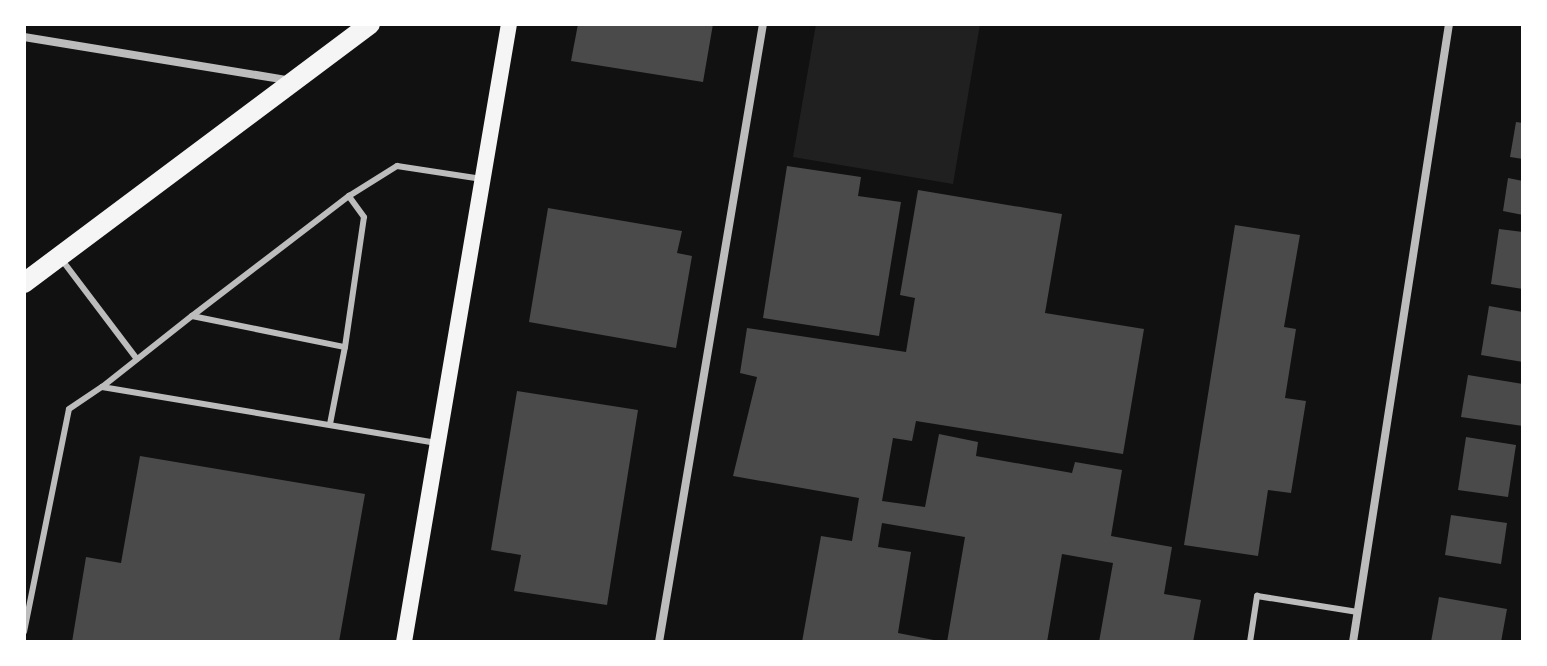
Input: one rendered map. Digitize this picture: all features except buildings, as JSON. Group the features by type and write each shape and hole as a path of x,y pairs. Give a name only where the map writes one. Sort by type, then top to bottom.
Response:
{"main road":[{"path":"24,283 370,24"},
{"path":"404,642 509,24"}],"street":[{"path":"659,642 763,24"},
{"path":"1353,642 1449,24"},
{"path":"24,37 293,81"}],"lane":[{"path":"24,632 69,409 102,387 349,196 397,166 482,179"},
{"path":"330,424 364,217 349,196"},
{"path":"60,256 137,359"},
{"path":"192,316 345,347"},
{"path":"102,387 438,443"},
{"path":"1250,642 1257,596 1358,612"}],"shaded area":[{"path":"816,24 980,24 953,184 793,157"}]}
